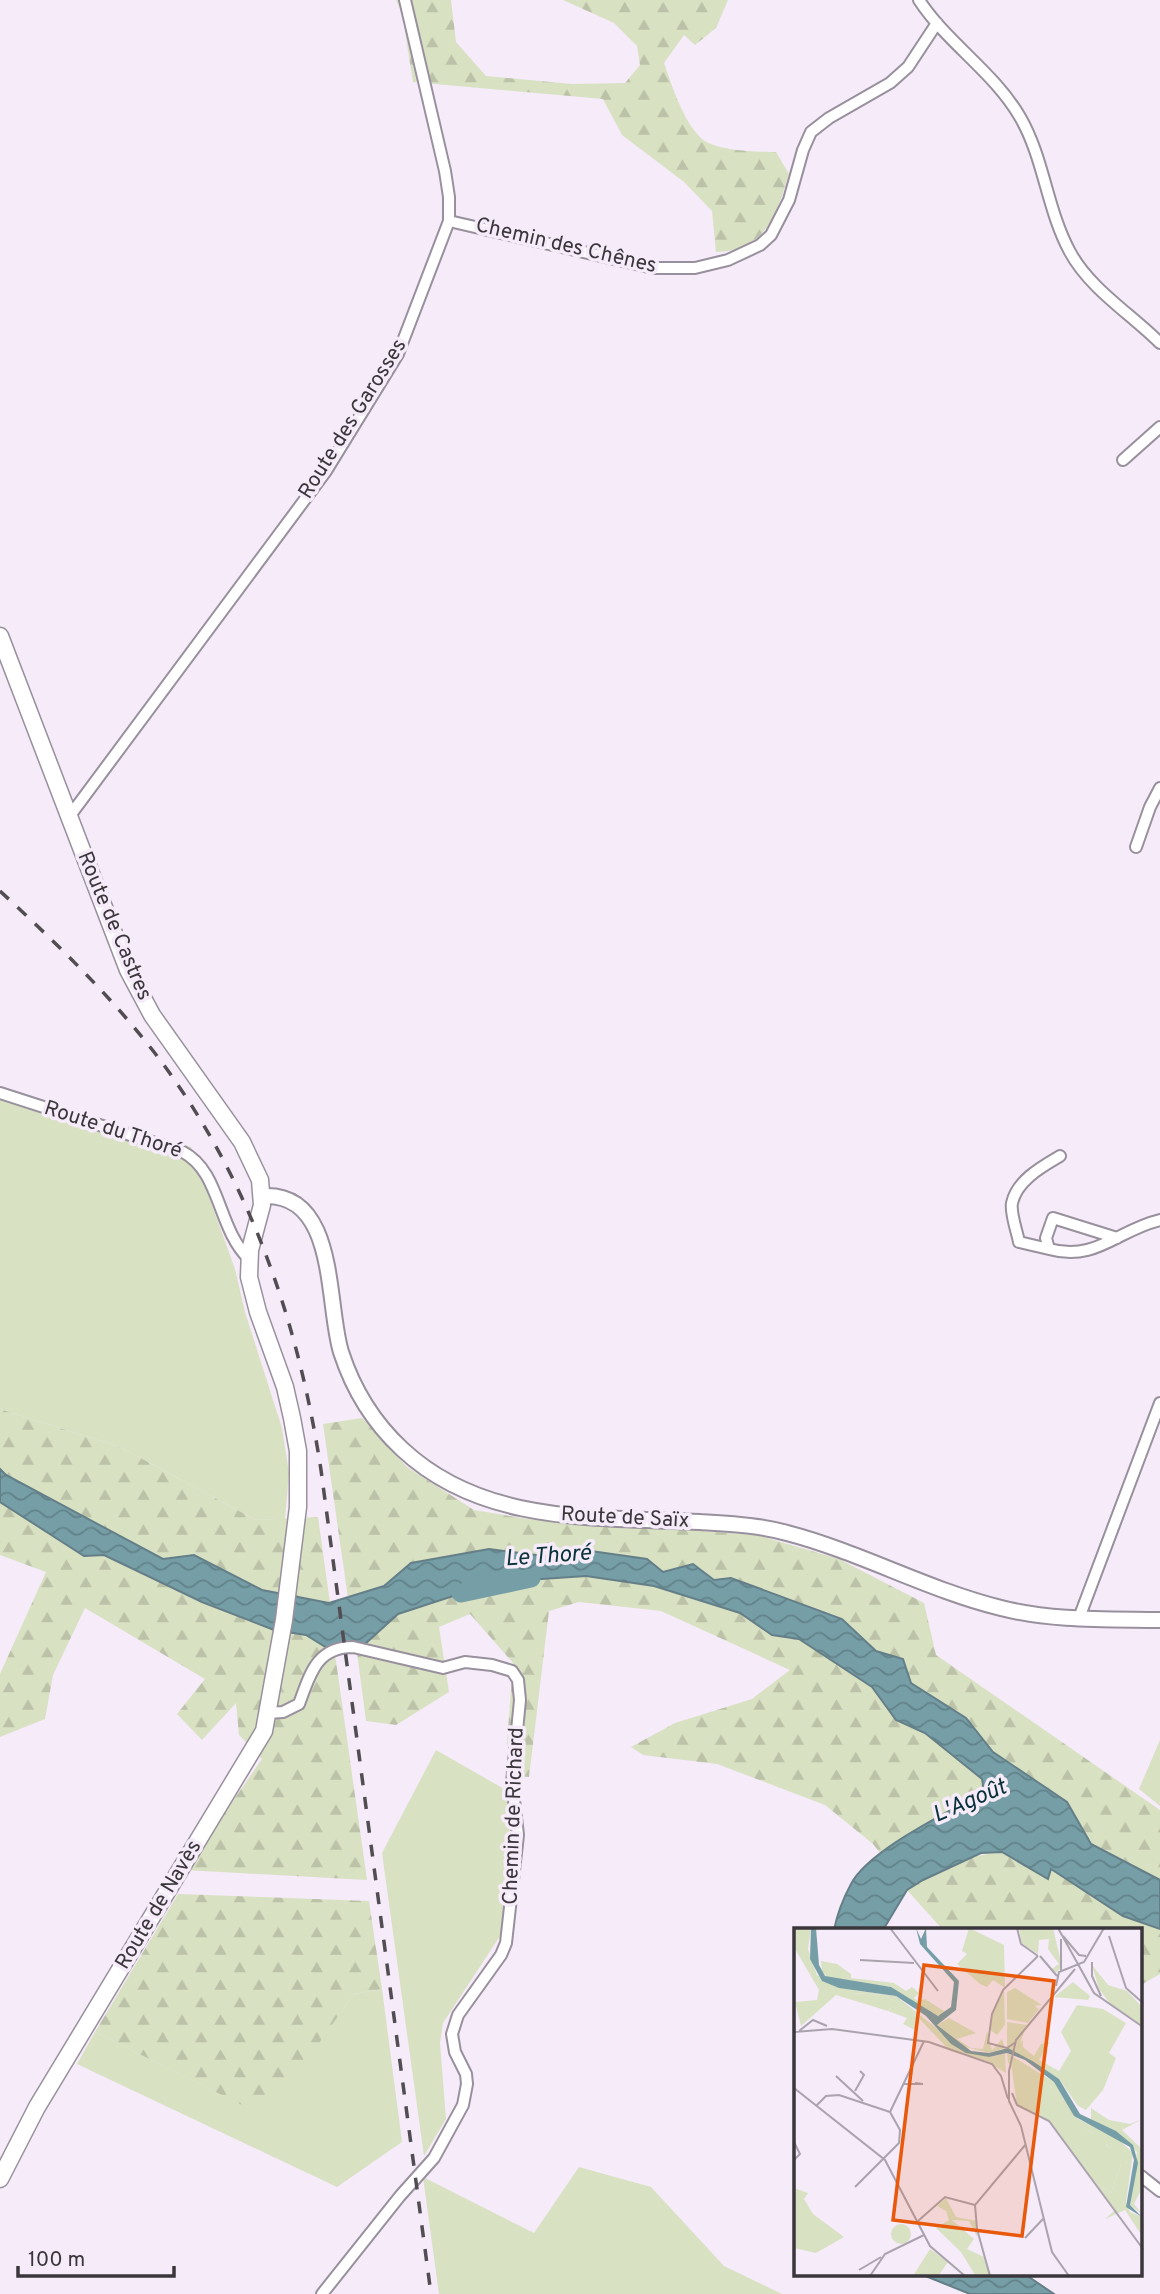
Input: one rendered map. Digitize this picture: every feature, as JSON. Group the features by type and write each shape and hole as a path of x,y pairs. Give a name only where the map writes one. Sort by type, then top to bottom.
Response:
{"main road":[{"name":"Route de Castres","path":"0,636 128,970 152,1015 242,1142 256,1169 263,1196"},
{"path":"248,1259 263,1196"},
{"name":"Route de Navès","path":"0,2179 37,2107 264,1731 285,1620 299,1489 295,1434 285,1387 252,1292 248,1259"}],"street":[{"name":"Route des Garosses","path":"69,817 326,471 398,354 449,221 445,171 405,0"},
{"path":"919,0 937,23 994,82 1021,119 1071,254 1097,286 1160,343"},
{"name":"Chemin des Chênes","path":"449,221 653,268 695,268 728,260 760,245 771,236 789,200 811,132 829,118 890,83 908,67 937,23"},
{"path":"1123,460 1160,427"},
{"path":"1136,847 1150,807 1160,788"},
{"name":"Route du Thoré","path":"0,1093 192,1156 206,1172 229,1233 248,1259"},
{"path":"1060,1156 1040,1168 1023,1184 1012,1203 1019,1242 1068,1254 1086,1252 1160,1220"},
{"name":"Route de Saïx","path":"263,1196 270,1195 297,1206 318,1231 327,1266 336,1335 345,1364 361,1398 401,1449 418,1464 458,1489 495,1503 538,1513 723,1524 787,1533 1001,1608 1035,1615 1160,1620"},
{"path":"1049,1249 1046,1238 1052,1218 1117,1238"},
{"path":"1079,1618 1160,1403"},
{"name":"Chemin de Richard","path":"268,1713 283,1712 299,1704 313,1667 325,1655 341,1647 353,1647 443,1668 465,1662 492,1665 512,1671 518,1680 520,1700 512,1782 518,1835 506,1943 458,2015 452,2034 455,2052 466,2074 463,2105 434,2158 322,2294"},
{"path":"1142,2177 1160,2191"}],"green space":[{"path":"396,0 451,0 456,42 486,76 572,84 625,83 640,65 637,46 614,23 563,0 728,0 716,28 695,45 684,35 664,63 683,113 701,138 726,148 776,152 789,174 779,203 766,228 758,238 747,245 716,252 712,211 684,182 622,135 603,99 413,82 402,13"},
{"path":"0,1089 191,1147 235,1269 245,1312 282,1428 289,1473 285,1519 256,1520 120,1447 0,1409"},
{"path":"0,1409 120,1447 256,1520 318,1517 330,1603 262,1590 194,1555 164,1559 6,1475 0,1469"},
{"path":"362,1418 407,1467 474,1510 528,1519 757,1535 839,1559 924,1603 936,1655 1160,1810 1160,1880 1091,1844 1067,1802 993,1752 966,1718 911,1683 903,1659 876,1651 842,1619 731,1578 714,1580 693,1564 663,1572 647,1559 584,1550 560,1558 489,1549 411,1563 384,1586 348,1598 323,1424"},
{"path":"0,1502 84,1556 104,1555 202,1602 274,1630 306,1635 326,1648 334,1647 367,1880 185,1870 262,1759 239,1735 236,1703 202,1740 177,1714 205,1679 85,1608 53,1675 45,1719 0,1737 0,1674 46,1572 0,1555"},
{"path":"586,1576 654,1586 740,1613 772,1635 799,1639 872,1687 896,1720 925,1733 982,1779 982,1791 904,1837 881,1854 873,1844 825,1805 717,1764 643,1755 631,1747 675,1723 752,1699 790,1670 661,1611 579,1602 549,1611 529,1777 516,1776 507,1743 513,1663 470,1614 439,1627 449,1692 396,1725 366,1721 356,1645 365,1644 398,1614 496,1582"},
{"path":"1160,1740 1160,1806 1139,1789"},
{"path":"436,1750 506,1790 512,1838 502,1933 443,2023 440,2043 446,2119 424,2156 382,1853"},
{"path":"1002,1852 1048,1878 1050,1869 1123,1916 1160,1929 1160,1974 1142,1984 1142,1928 941,1928 907,1890 953,1865 990,1853"},
{"path":"178,1894 369,1901 382,1989 354,1994 266,2117 95,2032"},
{"path":"382,1989 402,2142 337,2187 77,2064 95,2032 265,2116 354,1994"},
{"path":"579,2167 651,2187 724,2266 782,2294 439,2294 423,2177 534,2233"}],"water":[{"name":"L'Agoût","path":"0,1469 6,1475 163,1559 194,1555 262,1590 329,1603 384,1586 411,1563 489,1549 560,1558 584,1550 647,1559 663,1572 693,1564 714,1580 731,1578 842,1619 876,1651 903,1659 911,1683 966,1718 993,1752 1067,1802 1091,1844 1160,1880 1160,1929 1123,1916 1051,1869 1048,1879 1002,1852 981,1853 907,1890 884,1928 835,1928 846,1895 860,1872 889,1847 976,1796 982,1789 982,1779 925,1733 896,1720 872,1687 799,1639 772,1635 740,1613 654,1586 586,1576 496,1582 398,1614 365,1644 327,1648 306,1635 274,1630 202,1602 104,1555 84,1556 0,1502"},
{"path":"925,2276 1027,2276 1054,2294 970,2294"}],"waterway":[{"name":"Le Thoré","path":"461,1593 531,1578"}],"railway":[{"path":"0,891 60,948 118,1009 154,1052 187,1099 217,1148 242,1198 283,1304 311,1414 321,1470 431,2294"}]}
